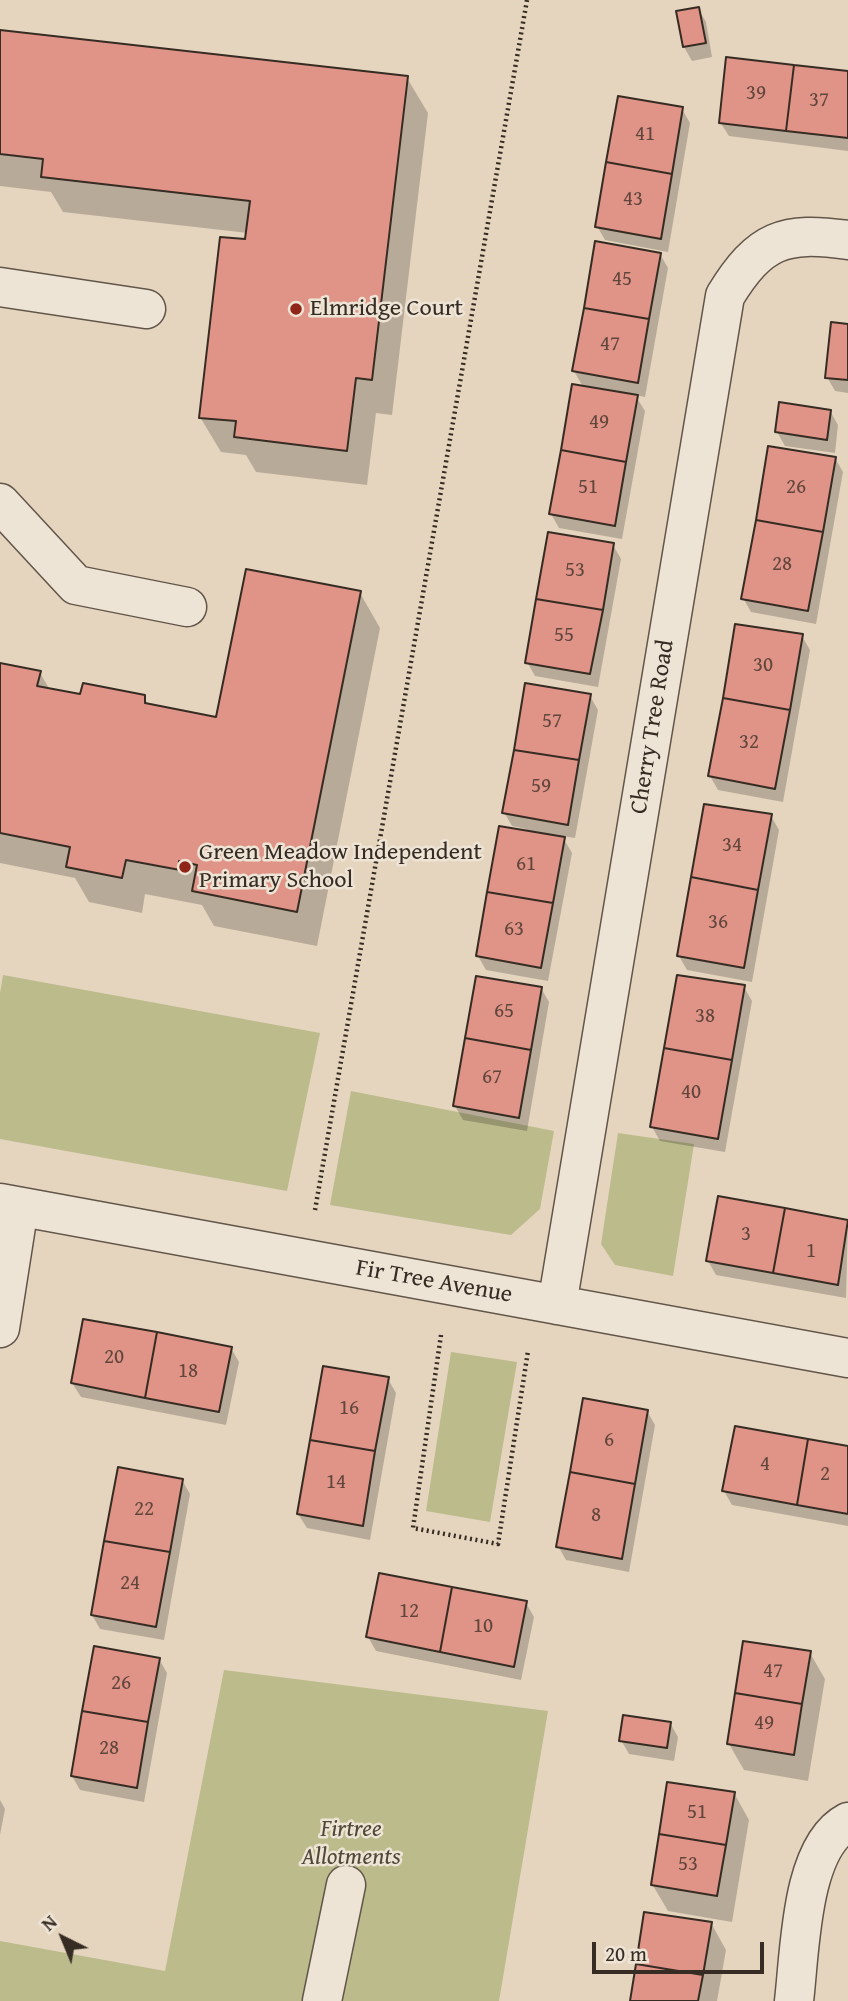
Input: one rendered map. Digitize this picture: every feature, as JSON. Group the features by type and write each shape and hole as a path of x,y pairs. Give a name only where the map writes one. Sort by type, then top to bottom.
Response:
{"street":[{"name":"Cherry Tree Road","path":"546,1303 725,296 743,267 774,243 806,234 848,240"},
{"path":"0,287 146,309"},
{"path":"0,503 76,585 187,607"},
{"name":"Fir Tree Avenue","path":"0,1328 10,1205 848,1358"},
{"path":"794,2001 812,1870 842,1825"},
{"path":"322,2001 346,1885"}],"path":[{"path":"306,1259 527,0"},
{"path":"448,1285 413,1528 498,1544 546,1303"}],"green space":[{"path":"3,975 320,1033 287,1191 0,1139 0,993"},
{"path":"351,1091 554,1131 540,1209 511,1235 330,1205"},
{"path":"618,1133 694,1144 673,1276 615,1265 601,1244"},
{"path":"451,1352 517,1362 490,1522 426,1511"},
{"name":"Firtree Allotments","path":"224,1670 548,1711 499,2001 0,2001 0,1941 165,1971"}],"building":[{"path":"699,7 706,43 683,47 676,11"},
{"name":"Elmridge Court","path":"0,30 408,76 372,380 356,378 347,451 234,437 236,421 199,418 220,237 245,239 250,201 41,177 43,159 0,154"},
{"path":"726,57 794,65 786,131 719,123"},
{"path":"794,65 848,71 848,138 786,131"},
{"path":"618,96 683,107 672,174 606,162"},
{"path":"606,162 672,174 661,239 595,227"},
{"path":"595,241 661,253 649,319 584,308"},
{"path":"584,308 649,319 638,383 572,371"},
{"path":"831,322 848,324 848,380 825,378"},
{"path":"572,384 638,395 626,462 561,450"},
{"path":"779,402 831,410 827,440 775,432"},
{"path":"768,446 836,457 823,532 756,520"},
{"path":"561,450 626,462 615,526 549,514"},
{"path":"756,520 823,532 808,611 741,599"},
{"path":"548,532 614,543 603,610 536,599"},
{"path":"246,569 361,591 297,912 192,891 197,865 179,861 180,870 126,860 122,878 66,867 70,847 0,833 0,663 41,671 37,686 80,694 83,683 145,695 145,703 216,717"},
{"path":"536,599 603,610 590,674 525,663"},
{"path":"735,624 803,634 790,710 723,698"},
{"path":"525,683 591,694 579,760 514,750"},
{"path":"723,698 790,710 775,789 708,776"},
{"path":"514,750 579,760 568,825 502,813"},
{"path":"704,804 772,814 758,890 691,877"},
{"path":"499,826 565,837 553,903 487,892"},
{"path":"691,877 758,890 744,968 677,956"},
{"path":"487,892 553,903 541,968 476,956"},
{"path":"677,975 745,985 732,1060 664,1048"},
{"path":"476,976 542,987 531,1050 465,1038"},
{"path":"465,1038 531,1050 519,1118 453,1106"},
{"path":"664,1048 732,1060 718,1139 650,1127"},
{"path":"718,1196 785,1208 773,1273 706,1261"},
{"path":"785,1208 848,1220 838,1285 773,1273"},
{"path":"83,1319 157,1332 145,1398 71,1383"},
{"path":"157,1332 232,1347 219,1412 145,1398"},
{"path":"323,1366 389,1377 375,1451 310,1440"},
{"path":"583,1398 648,1410 635,1484 570,1472"},
{"path":"735,1426 808,1439 797,1505 722,1491"},
{"path":"808,1439 848,1446 848,1514 797,1505"},
{"path":"310,1440 375,1451 363,1526 297,1514"},
{"path":"118,1467 183,1479 170,1552 104,1541"},
{"path":"570,1472 635,1484 622,1559 556,1547"},
{"path":"104,1541 170,1552 156,1627 91,1615"},
{"path":"379,1573 452,1587 440,1652 366,1637"},
{"path":"452,1587 527,1601 514,1667 440,1652"},
{"path":"743,1641 811,1651 802,1704 735,1693"},
{"path":"94,1646 160,1658 148,1722 82,1711"},
{"path":"735,1693 802,1704 794,1755 727,1744"},
{"path":"82,1711 148,1722 137,1788 71,1776"},
{"path":"623,1715 671,1722 667,1748 619,1741"},
{"path":"667,1782 735,1792 726,1845 659,1834"},
{"path":"659,1834 726,1845 717,1896 651,1885"},
{"path":"644,1912 712,1922 703,1975 636,1964"},
{"path":"636,1964 703,1975 698,2001 630,2001"}],"place":[{"name":"Elmridge Court","path":"296,309"},
{"name":"Green Meadow Independent Primary School","path":"185,867"}]}
